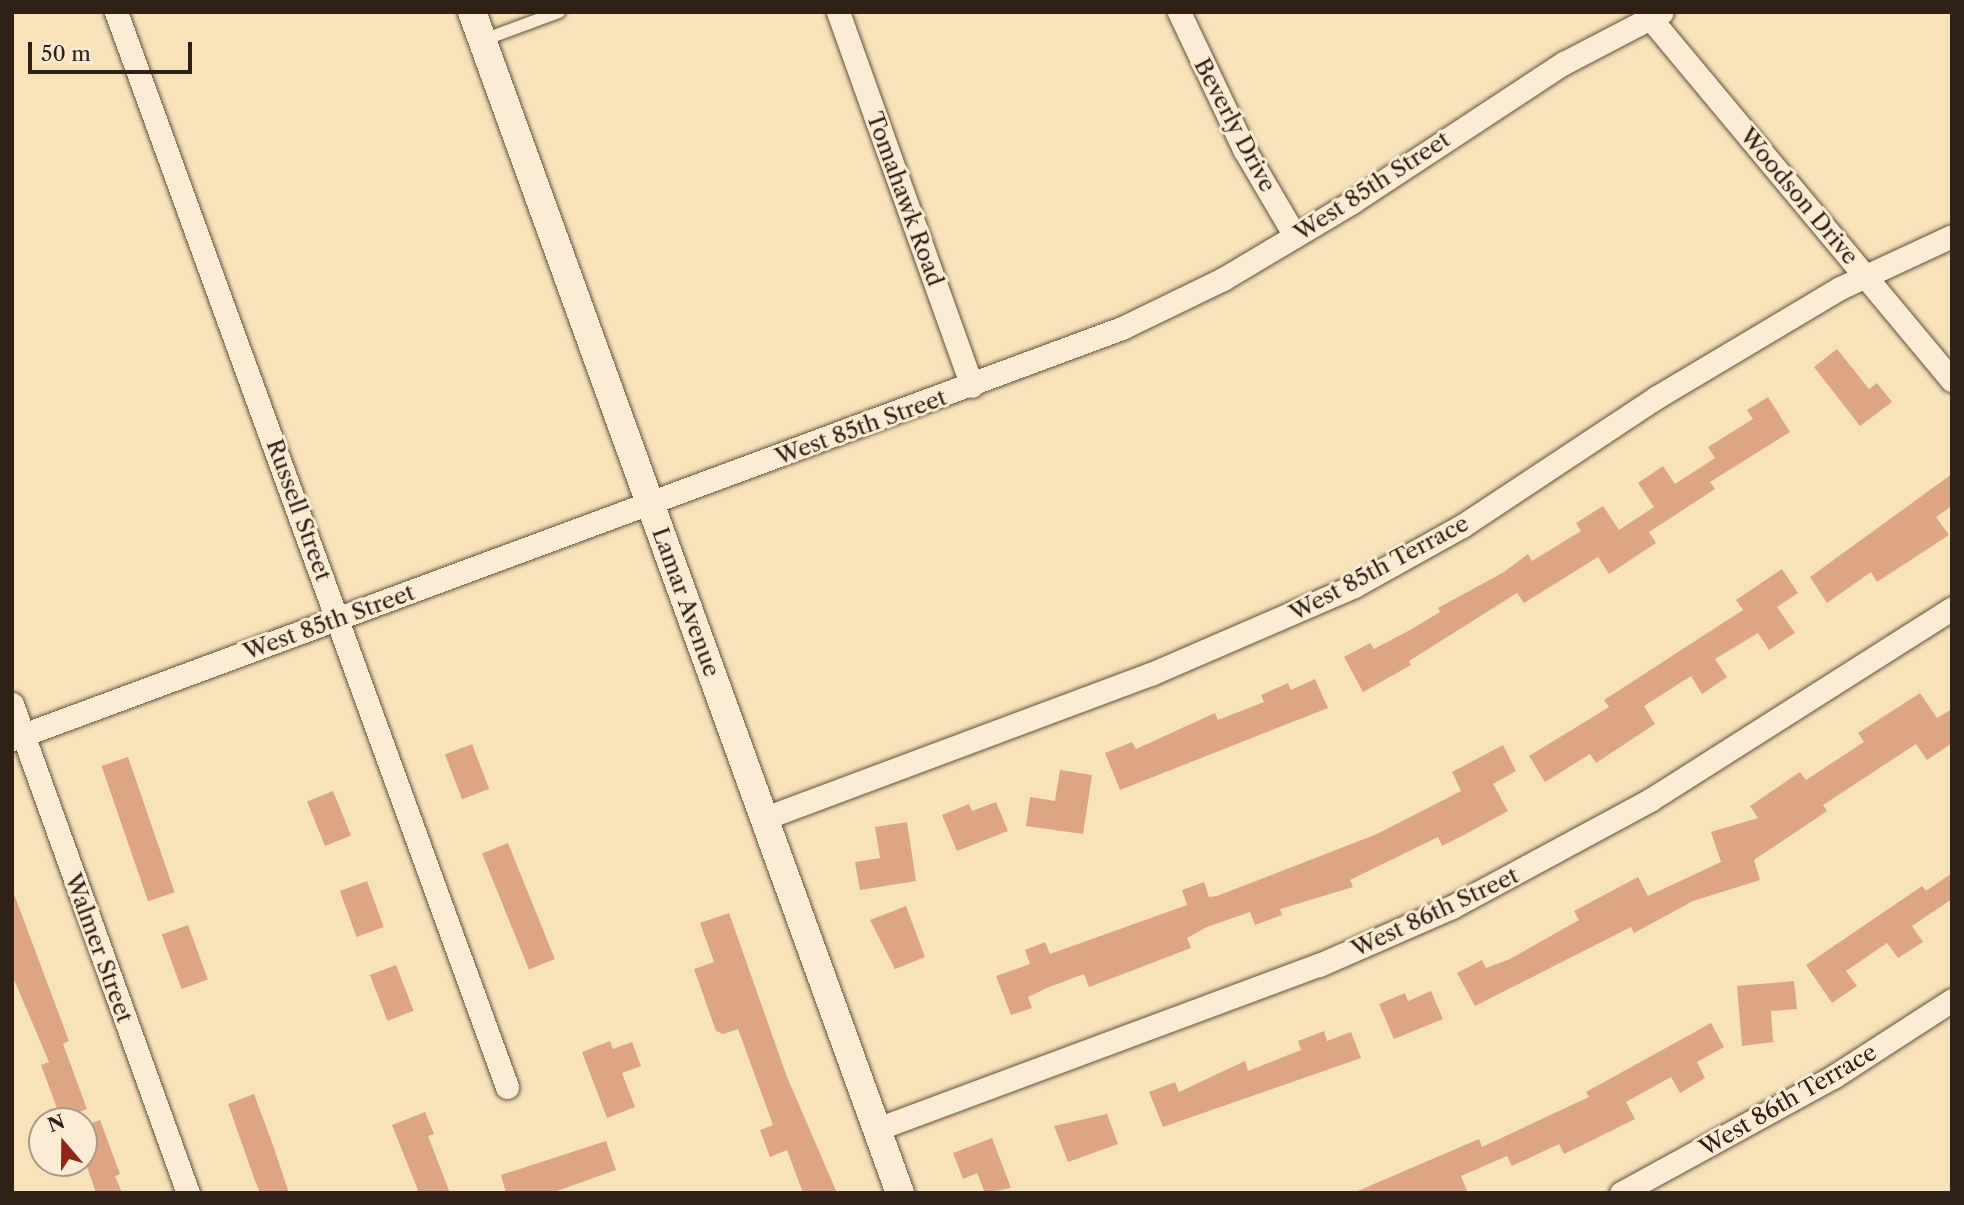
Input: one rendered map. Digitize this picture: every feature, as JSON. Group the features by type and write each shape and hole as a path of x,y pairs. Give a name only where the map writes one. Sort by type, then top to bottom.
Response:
{"street":[{"name":"Russell Street","path":"116,12 507,1087"},
{"name":"Lamar Avenue","path":"472,12 900,1193"},
{"name":"Tomahawk Road","path":"838,12 972,386"},
{"name":"Beverly Drive","path":"1179,12 1244,149 1295,236"},
{"name":"West 85th Street","path":"17,738 972,386 1122,327 1223,279 1295,236 1564,63 1652,14"},
{"name":"Woodson Drive","path":"1652,14 1952,380"},
{"name":"West 85th Terrace","path":"765,818 1151,674 1354,586 1462,526 1701,370 1840,288 1952,236"},
{"name":"West 86th Street","path":"877,1129 1319,965 1452,907 1650,800 1952,608"},
{"name":"Walmer Street","path":"12,704 17,738 188,1193"},
{"name":"West 86th Terrace","path":"1621,1193 1833,1077 1952,1000"}],"lane":[{"path":"483,40 558,12"}],"building":[{"path":"1837,349 1869,389 1877,383 1892,402 1860,426 1814,367"},
{"path":"1768,397 1790,432 1710,482 1715,489 1649,532 1656,543 1609,574 1598,557 1524,603 1517,593 1409,661 1411,665 1363,692 1344,657 1370,643 1374,649 1410,630 1440,612 1438,608 1504,572 1528,554 1532,561 1581,531 1576,523 1603,506 1619,530 1654,507 1638,483 1663,466 1675,484 1715,458 1708,447 1753,419 1747,410"},
{"path":"1952,474 1952,506 1936,517 1949,535 1877,582 1871,572 1827,603 1810,577"},
{"path":"1782,569 1798,593 1777,607 1795,633 1769,650 1758,633 1715,659 1727,677 1702,694 1691,676 1644,706 1655,724 1596,763 1590,754 1545,782 1529,756 1609,707 1604,700 1743,610 1736,600"},
{"path":"1315,679 1328,708 1120,790 1105,753 1132,742 1136,749 1215,713 1218,720 1264,702 1261,695 1288,683 1291,690"},
{"path":"1920,693 1937,718 1952,709 1952,743 1927,760 1916,744 1823,805 1827,811 1754,860 1760,880 1693,901 1634,933 1631,927 1475,1006 1457,973 1482,960 1486,968 1510,959 1579,920 1574,911 1638,877 1648,896 1721,862 1711,832 1758,818 1750,806 1800,772 1806,780 1864,742 1858,733"},
{"path":"472,744 489,789 462,799 445,754"},
{"path":"1503,745 1516,771 1493,784 1508,811 1442,846 1438,837 1350,880 1353,887 1280,909 1282,915 1255,925 1250,912 1207,927 1187,938 1191,948 1089,987 1084,974 1049,987 1028,997 1032,1008 1011,1015 996,976 1030,964 1025,950 1045,942 1050,954 1187,905 1182,890 1204,882 1209,897 1217,896 1377,834 1461,791 1452,772"},
{"path":"128,757 175,892 148,901 102,766"},
{"path":"1060,770 1092,775 1083,834 1026,826 1030,797 1055,801"},
{"path":"333,791 351,836 325,846 307,801"},
{"path":"996,802 1008,831 957,851 942,815 969,804 972,811"},
{"path":"907,822 916,881 860,890 855,862 880,858 875,827"},
{"path":"508,843 555,959 529,969 482,853"},
{"path":"1952,873 1952,899 1912,926 1923,942 1898,958 1887,943 1846,971 1857,986 1832,1003 1806,965 1922,886 1926,891"},
{"path":"367,881 384,927 357,937 340,891"},
{"path":"14,894 69,1041 63,1044 86,1107 57,1107 41,1065 49,1062 12,975"},
{"path":"906,906 925,957 895,969 870,920"},
{"path":"729,913 787,1077 837,1193 803,1193 787,1150 770,1157 760,1130 773,1125 738,1029 723,1034 716,1031 694,969 714,962 700,923"},
{"path":"188,925 208,980 182,989 162,935"},
{"path":"396,965 414,1011 387,1021 370,975"},
{"path":"1794,981 1797,1009 1771,1011 1773,1042 1742,1046 1737,986"},
{"path":"1431,991 1443,1019 1394,1039 1379,1004 1405,993 1408,1001"},
{"path":"1711,1023 1724,1047 1697,1062 1705,1078 1680,1093 1671,1077 1626,1102 1635,1119 1564,1154 1559,1144 1512,1166 1507,1156 1461,1176 1468,1193 1353,1193 1479,1139 1482,1147 1589,1097 1586,1092"},
{"path":"1324,1031 1327,1041 1351,1032 1361,1058 1163,1127 1149,1092 1175,1082 1179,1092 1245,1061 1248,1071 1301,1050 1298,1041"},
{"path":"610,1041 613,1049 632,1042 641,1066 622,1073 635,1107 607,1118 582,1052"},
{"path":"254,1094 289,1193 260,1193 254,1178 228,1104"},
{"path":"425,1112 434,1134 428,1136 450,1193 419,1193 392,1125"},
{"path":"1107,1114 1118,1144 1068,1162 1054,1126"},
{"path":"100,1120 120,1174 115,1176 122,1193 96,1193 91,1177 98,1177"},
{"path":"992,1138 1011,1188 985,1193 977,1173 963,1179 953,1153"},
{"path":"606,1141 616,1170 551,1193 506,1193 501,1175"}]}
